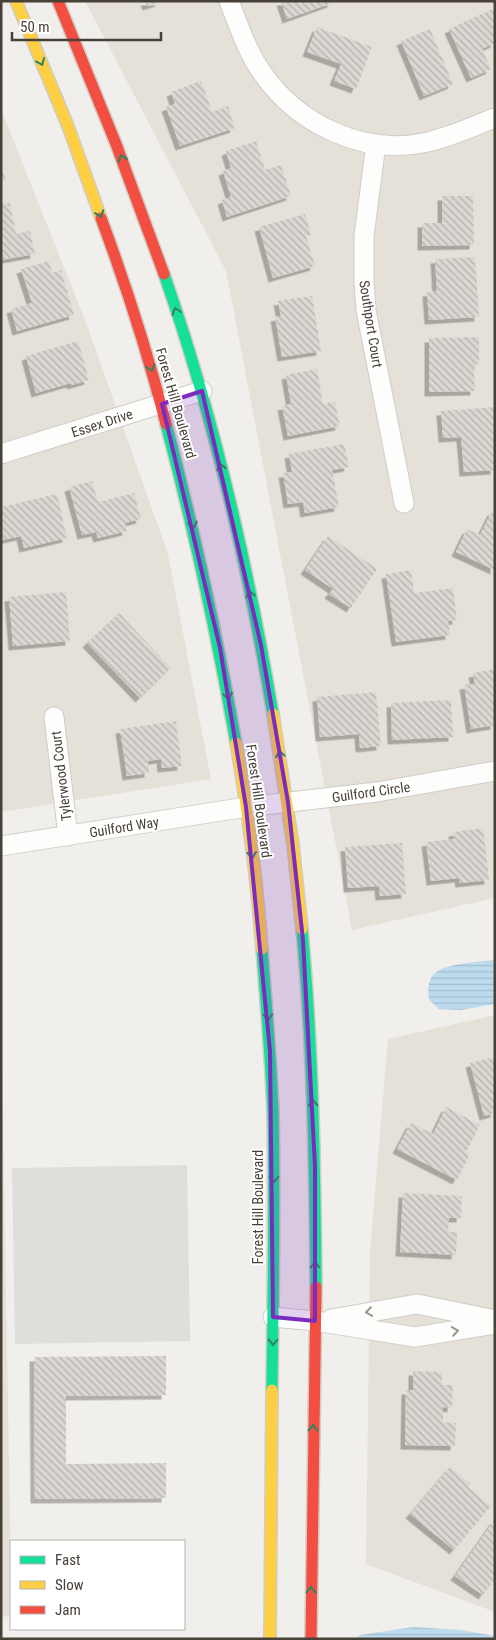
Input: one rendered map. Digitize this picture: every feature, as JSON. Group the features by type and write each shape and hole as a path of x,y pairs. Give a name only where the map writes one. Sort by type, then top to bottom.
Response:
{"main road":[{"name":"Forest Hill Boulevard","path":"16,1 68,126 114,250 162,404 192,519 220,648 246,807 262,943 270,1051 274,1168 270,1639"},
{"name":"Forest Hill Boulevard","path":"58,1 109,124 139,203 202,391 233,516 261,645 288,802 303,940 311,1048 315,1166 311,1639"}],"street":[{"path":"229,1 249,49 262,73 279,95 311,121 336,133 362,142 376,144 421,144 448,137 495,118"},
{"name":"Southport Court","path":"376,144 364,236 366,310 404,502"},
{"name":"Essex Drive","path":"2,451 202,391"},
{"name":"Tylerwood Court","path":"54,717 68,836"},
{"name":"Guilford Circle","path":"246,807 377,792 495,772"},
{"name":"Guilford Way","path":"1,846 246,807"},
{"path":"314,1321 418,1304 495,1320"},
{"path":"273,1318 314,1321 415,1337 495,1324"}],"highlighted area":[{"path":"202,391 261,645 288,802 303,940 315,1166 315,1321 273,1317 270,1051 246,807 220,648 162,404"}],"shaded area":[{"path":"85,1 495,1 495,898 352,930 226,271"},
{"path":"1,109 87,325 168,554 211,779 1,812"},
{"path":"1,1012 10,1540 10,1616 1,1617"},
{"path":"495,1015 495,1612 366,1564 370,1252 388,1039"},
{"path":"187,1165 190,1341 15,1344 12,1168"}],"water":[{"path":"495,960 495,1004 461,1010 439,1009 429,1000 430,980 439,970 446,967"},
{"path":"413,1627 461,1630 495,1636 495,1639 356,1639 360,1635"}],"building":[{"path":"145,1 160,1 160,2 147,6"},
{"path":"281,1 332,1 332,3 287,19"},
{"path":"495,8 495,43 482,49 491,69 471,78 449,29"},
{"path":"317,27 372,47 356,89 334,81 341,64 307,52"},
{"path":"430,29 453,84 424,96 401,41"},
{"path":"201,81 212,112 228,106 235,128 180,146 166,107 175,104 171,92"},
{"path":"256,141 265,170 281,165 291,196 227,217 222,200 231,197 223,171 231,168 226,151"},
{"path":"1,168 6,180 1,182"},
{"path":"442,196 473,196 474,245 422,246 422,223 442,223"},
{"path":"10,203 16,234 30,231 35,254 1,260 1,204"},
{"path":"305,214 311,235 306,236 315,266 273,278 259,227"},
{"path":"475,257 479,317 429,320 427,292 437,291 435,259"},
{"path":"49,261 52,273 61,270 74,315 17,331 11,309 32,303 21,269"},
{"path":"312,296 321,351 282,357 275,317 281,316 278,301"},
{"path":"479,337 479,364 474,364 475,391 429,392 429,338"},
{"path":"78,341 89,380 36,393 26,356"},
{"path":"317,369 323,404 335,402 340,426 288,436 282,406 291,404 286,375"},
{"path":"495,407 495,470 464,472 461,437 443,438 441,411"},
{"path":"344,444 349,467 332,470 339,507 305,513 303,502 288,504 283,473 292,472 289,454"},
{"path":"92,481 98,502 134,493 141,519 125,523 127,531 98,538 96,532 82,535 69,487"},
{"path":"57,494 67,538 24,548 21,536 3,540 1,507"},
{"path":"492,511 495,512 495,570 456,552 467,529 480,535"},
{"path":"328,536 377,569 351,608 329,594 333,589 305,570"},
{"path":"411,570 414,593 453,588 457,620 448,621 450,635 396,642 386,574"},
{"path":"66,592 70,641 13,646 9,597"},
{"path":"119,613 171,668 140,698 87,643"},
{"path":"494,669 495,725 471,729 464,685 475,684 473,673"},
{"path":"376,692 381,746 360,748 359,734 320,737 317,697"},
{"path":"451,700 453,737 392,740 391,703"},
{"path":"176,721 182,766 162,768 161,759 148,761 149,773 127,776 120,729"},
{"path":"483,828 489,880 460,883 459,878 431,881 426,842 454,839 453,832"},
{"path":"402,843 406,894 380,896 379,886 348,888 345,847"},
{"path":"495,1057 495,1113 484,1116 470,1063"},
{"path":"446,1107 480,1125 466,1152 470,1154 457,1180 397,1149 411,1123 433,1134"},
{"path":"403,1193 462,1196 461,1218 449,1218 448,1232 457,1232 456,1255 400,1252"},
{"path":"166,1356 166,1395 66,1396 66,1464 166,1463 166,1498 35,1499 34,1357"},
{"path":"413,1371 442,1372 442,1385 453,1385 452,1408 443,1407 443,1422 456,1423 455,1446 405,1445 406,1390 413,1390"},
{"path":"450,1467 471,1484 468,1487 491,1506 454,1550 410,1514"},
{"path":"495,1519 495,1579 483,1595 455,1576"}],"traffic: fast":[{"path":"164,274 199,382 228,492 241,547 273,714"},
{"path":"166,424 204,582 236,743"},
{"path":"302,929 311,1063 316,1287"},
{"path":"262,949 273,1113 272,1390"}],"traffic: slow":[{"path":"16,1 68,126 101,218"},
{"path":"273,714 293,845 302,929"},
{"path":"236,743 252,846 262,949"},
{"path":"270,1639 272,1390"}],"traffic: jam":[{"path":"58,1 116,144 164,274"},
{"path":"101,218 136,320 166,424"},
{"path":"311,1639 316,1287"}]}
